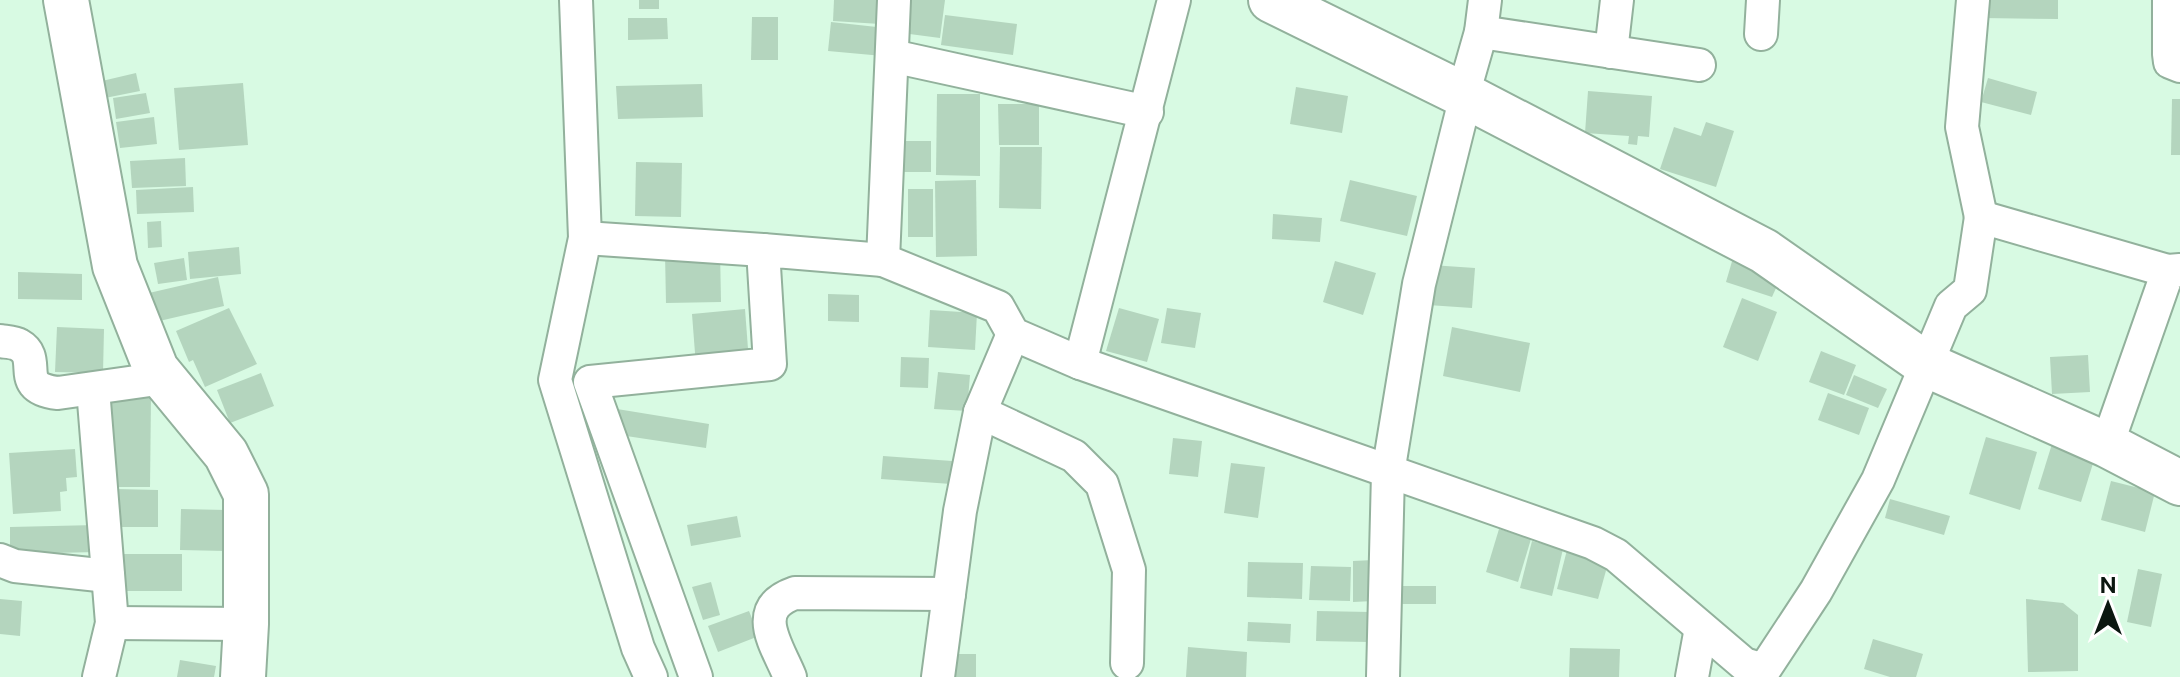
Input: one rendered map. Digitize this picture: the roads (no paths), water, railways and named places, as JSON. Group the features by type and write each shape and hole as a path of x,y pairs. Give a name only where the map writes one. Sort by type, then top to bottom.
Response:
{"street":[{"path":"66,0 115,266 156,369 226,454 246,494 243,677"},
{"path":"576,0 585,238 555,380 638,648 651,677"},
{"path":"883,260 894,0"},
{"path":"1080,363 1174,0"},
{"path":"1271,0 1464,95 1764,251 1927,365 2107,445 2180,483"},
{"path":"1383,677 1388,473 1419,284 1481,32 1485,0"},
{"path":"1611,52 1617,0"},
{"path":"1761,34 1763,0"},
{"path":"585,238 883,260 998,307 1013,334 1080,363 1593,543 1616,555 1744,664 1764,670 1816,591 1878,480 1951,306 1970,290 1981,217 1962,127 1973,0"},
{"path":"2169,0 2170,62 2180,66"},
{"path":"1481,32 1699,65"},
{"path":"892,56 1147,112"},
{"path":"1981,217 2174,271 2107,445"},
{"path":"696,677 590,382 770,364 763,250"},
{"path":"938,677 960,511 980,412 1013,334"},
{"path":"0,341 19,345 27,353 33,383 41,391 58,393 164,378"},
{"path":"93,389 112,623 99,677"},
{"path":"980,412 1074,456 1102,484 1129,570 1127,663"},
{"path":"0,560 15,566 108,576"},
{"path":"790,677 769,624 770,609 780,598 795,593 949,594"},
{"path":"112,623 246,624"},
{"path":"1692,677 1701,628"}]}
